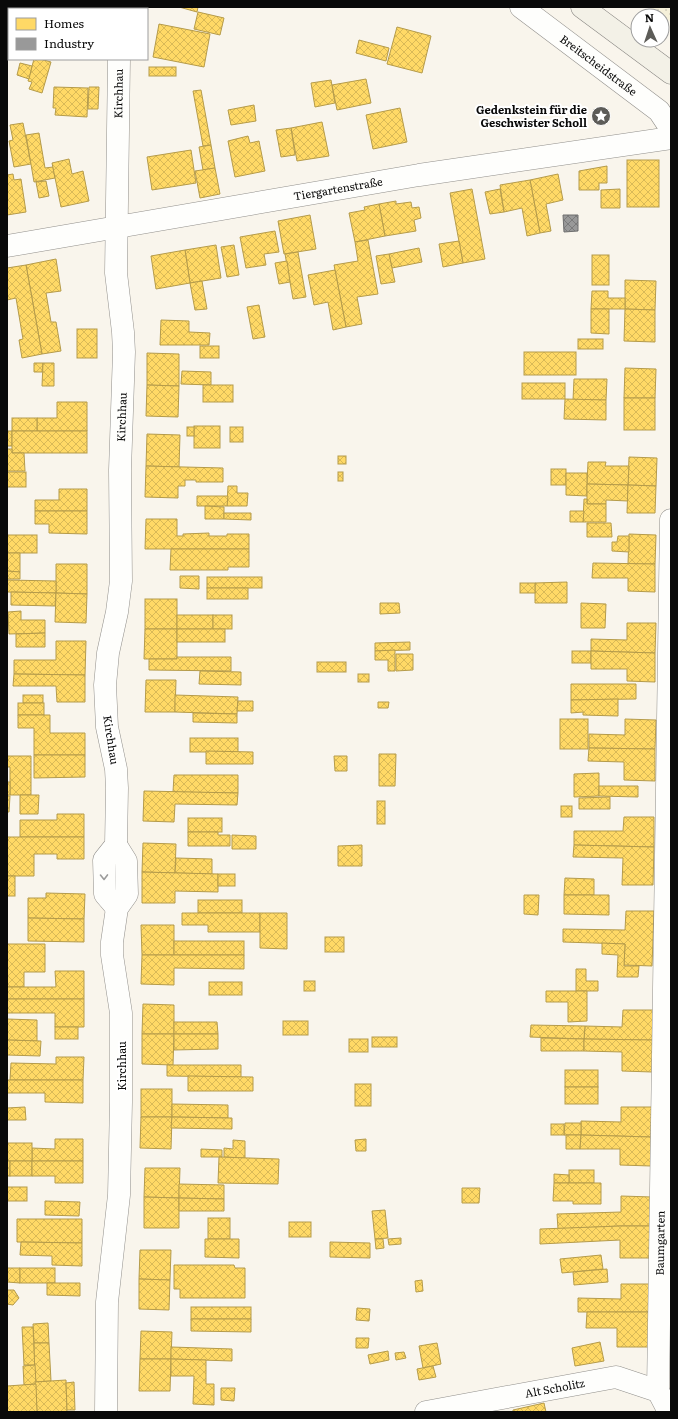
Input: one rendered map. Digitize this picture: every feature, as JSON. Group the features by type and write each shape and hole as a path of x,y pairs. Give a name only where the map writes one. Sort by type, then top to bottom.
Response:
{"street":[{"name":"Breitscheidstraße","path":"521,7 659,111 671,129"},
{"path":"582,7 671,73"},
{"name":"Kirchhau","path":"106,1412 107,1302 119,1195 121,1102 121,1013 112,955 112,942 117,908 127,894 126,861 116,845 116,769 107,727 105,685 108,653 118,612 120,581 120,470 124,352 116,273 119,60"},
{"name":"Tiergartenstraße","path":"7,246 419,175 671,138"},
{"name":"Baumgarten","path":"658,1391 671,520"},
{"name":"Alt Scholitz","path":"426,1412 616,1377 658,1391"},
{"path":"658,1391 669,1412"}],"shaded area":[{"path":"649,7 671,7 671,22 670,8"}],"building: Homes":[{"path":"16,7 49,7 48,8"},
{"path":"179,7 198,7 197,12"},
{"path":"198,12 224,18 220,35 194,29"},
{"path":"159,24 210,34 204,67 153,57"},
{"path":"397,27 431,36 422,73 387,64"},
{"path":"359,40 389,48 386,61 356,53"},
{"path":"34,60 51,62 42,93 29,89 32,82 28,81"},
{"path":"20,63 32,66 29,79 17,75"},
{"path":"149,67 176,67 176,76 149,76"},
{"path":"366,79 371,103 337,110 332,85"},
{"path":"331,80 335,103 315,107 311,83"},
{"path":"54,87 88,88 87,117 55,115 56,108 53,108"},
{"path":"89,87 99,87 98,109 88,109"},
{"path":"201,90 211,145 203,146 193,91"},
{"path":"254,105 256,121 231,125 228,110"},
{"path":"400,108 407,142 373,149 366,115"},
{"path":"322,122 329,156 297,161 291,128"},
{"path":"23,123 31,164 14,167 9,141 13,140 10,125"},
{"path":"291,128 295,155 281,157 276,130"},
{"path":"39,133 45,168 53,167 55,178 34,182 26,135"},
{"path":"248,136 250,143 259,141 265,171 235,177 228,141"},
{"path":"211,145 215,168 203,170 199,147"},
{"path":"191,150 196,183 152,190 147,157"},
{"path":"69,159 72,174 83,171 89,201 61,207 52,163"},
{"path":"627,160 659,160 659,207 627,207"},
{"path":"607,166 607,183 599,183 599,190 579,190 579,171"},
{"path":"215,168 220,194 200,198 195,171"},
{"path":"13,174 14,180 21,179 26,212 7,215 7,175"},
{"path":"558,174 563,200 546,204 551,231 540,233 530,180"},
{"path":"530,180 540,233 527,236 522,208 504,212 500,185"},
{"path":"46,181 49,196 39,198 36,182"},
{"path":"472,189 485,259 463,263 450,193"},
{"path":"500,189 504,212 490,214 485,192"},
{"path":"620,189 620,208 601,208 601,190"},
{"path":"396,201 396,204 411,202 412,208 419,207 421,218 414,220 416,231 385,236 379,204"},
{"path":"379,204 385,236 355,242 349,213 365,210 364,207"},
{"path":"310,215 316,249 284,254 278,221"},
{"path":"275,231 279,252 264,254 266,265 246,268 240,237"},
{"path":"368,240 378,294 357,297 362,324 346,327 334,265 358,261 355,242"},
{"path":"459,241 463,263 443,267 439,244"},
{"path":"216,245 221,278 190,283 185,250"},
{"path":"234,245 239,275 227,277 221,247"},
{"path":"419,248 422,262 392,268 389,254"},
{"path":"185,250 190,283 156,289 151,256"},
{"path":"298,252 306,297 293,299 285,254"},
{"path":"389,254 395,282 381,284 376,256"},
{"path":"592,255 609,255 609,285 592,285"},
{"path":"56,259 61,291 46,293 51,322 56,322 61,351 42,354 26,265"},
{"path":"287,261 290,282 279,284 275,263"},
{"path":"26,265 42,354 22,358 19,340 23,339 16,298 7,300 7,268"},
{"path":"335,270 346,327 333,330 328,302 314,305 308,275"},
{"path":"625,280 656,281 655,310 625,309"},
{"path":"202,281 207,309 195,310 190,283"},
{"path":"592,291 608,291 608,298 625,298 625,309 591,309"},
{"path":"259,305 265,337 253,339 247,307"},
{"path":"591,309 609,309 609,334 591,333"},
{"path":"625,309 655,310 655,342 624,341"},
{"path":"161,320 189,321 189,332 210,333 209,345 160,345"},
{"path":"77,329 97,329 97,358 77,358"},
{"path":"578,339 603,339 603,349 578,349"},
{"path":"200,346 219,346 219,358 200,358"},
{"path":"524,352 576,352 576,375 524,375"},
{"path":"147,353 179,354 179,386 147,385"},
{"path":"34,363 43,363 42,372 34,372"},
{"path":"43,363 54,363 54,386 42,386"},
{"path":"625,368 656,369 655,398 624,398"},
{"path":"182,371 211,372 211,385 181,384"},
{"path":"574,379 607,379 606,400 573,400"},
{"path":"522,383 565,383 565,399 522,399"},
{"path":"147,385 179,386 178,417 146,416"},
{"path":"203,385 233,385 233,402 203,402"},
{"path":"624,398 655,398 655,430 624,430"},
{"path":"565,399 606,400 606,420 564,419"},
{"path":"57,402 87,402 87,431 37,431 37,418 57,418"},
{"path":"12,418 37,418 37,431 12,431"},
{"path":"194,426 220,426 220,448 194,448"},
{"path":"187,427 194,427 194,436 187,436"},
{"path":"230,427 243,427 243,442 230,442"},
{"path":"7,431 12,431 12,446 7,446"},
{"path":"12,431 87,431 87,453 12,453"},
{"path":"147,434 180,435 179,467 146,466"},
{"path":"7,449 12,449 12,453 24,453 25,471 7,471"},
{"path":"338,456 346,456 346,464 338,464"},
{"path":"629,457 657,458 656,486 628,485"},
{"path":"588,462 606,462 605,466 629,466 628,485 587,484"},
{"path":"146,466 223,468 223,482 196,482 196,480 185,480 185,486 178,486 178,498 145,497"},
{"path":"551,469 566,469 566,485 551,485"},
{"path":"7,472 26,472 26,487 7,487"},
{"path":"338,472 343,472 343,481 338,481"},
{"path":"566,473 587,473 587,496 566,495"},
{"path":"587,484 628,485 628,501 606,500 606,504 587,504"},
{"path":"628,485 656,486 655,513 627,513"},
{"path":"228,486 237,486 237,493 248,493 247,506 227,506"},
{"path":"59,489 87,489 87,511 35,511 35,500 59,500"},
{"path":"197,496 228,496 227,506 197,506"},
{"path":"584,499 587,499 587,504 606,504 606,522 583,522"},
{"path":"205,506 224,507 224,519 205,519"},
{"path":"35,511 87,511 87,534 49,533 49,524 35,524"},
{"path":"570,511 584,511 583,522 570,522"},
{"path":"224,513 251,513 251,520 224,519"},
{"path":"146,519 177,519 177,536 183,536 183,534 209,533 209,536 249,534 249,549 145,549"},
{"path":"587,523 611,523 612,537 587,537"},
{"path":"629,534 656,535 655,564 628,564"},
{"path":"7,535 37,535 37,553 7,553"},
{"path":"618,536 629,536 629,552 612,551 612,542 617,542"},
{"path":"171,549 249,549 249,567 228,567 228,570 170,570"},
{"path":"7,553 20,553 20,572 7,571"},
{"path":"593,563 655,564 655,592 628,591 628,578 592,578"},
{"path":"56,564 87,564 87,594 56,593"},
{"path":"7,571 20,572 20,579 7,579"},
{"path":"180,576 199,576 199,589 180,588"},
{"path":"207,577 262,577 262,588 207,588"},
{"path":"7,580 56,581 56,593 7,592"},
{"path":"567,582 567,603 535,603 535,583"},
{"path":"520,583 535,583 535,593 520,593"},
{"path":"207,588 248,588 248,599 207,599"},
{"path":"11,592 56,593 55,606 11,605"},
{"path":"56,593 87,594 86,623 55,622"},
{"path":"145,599 177,599 177,629 145,629"},
{"path":"380,603 399,603 400,613 380,614"},
{"path":"581,603 606,604 605,628 581,628"},
{"path":"21,611 21,620 45,620 45,633 9,634 8,612"},
{"path":"177,615 213,615 213,629 177,629"},
{"path":"213,615 232,615 232,629 213,629"},
{"path":"627,623 656,623 655,653 591,651 591,639 627,640"},
{"path":"145,629 177,629 177,659 144,659"},
{"path":"177,629 225,629 225,642 177,642"},
{"path":"45,633 45,647 16,647 16,634"},
{"path":"56,641 86,641 85,675 14,674 14,660 56,660"},
{"path":"410,642 410,650 375,651 375,643"},
{"path":"395,650 395,671 388,671 388,660 375,660 375,651"},
{"path":"572,651 591,651 591,663 572,663"},
{"path":"591,651 655,653 655,682 627,681 627,669 591,669"},
{"path":"396,654 413,654 413,670 396,671"},
{"path":"177,657 231,657 231,671 149,670 149,659 177,659"},
{"path":"317,662 346,662 346,672 317,672"},
{"path":"200,671 241,672 241,685 199,684"},
{"path":"14,674 85,675 85,702 57,702 56,686 13,686"},
{"path":"358,674 369,674 369,682 358,682"},
{"path":"146,680 176,680 175,712 145,712"},
{"path":"571,684 636,684 636,699 571,700"},
{"path":"23,695 43,695 43,703 23,703"},
{"path":"175,695 238,697 237,714 175,712"},
{"path":"618,699 618,716 583,715 583,712 571,713 571,700"},
{"path":"238,701 253,701 253,711 237,711"},
{"path":"378,702 389,702 388,708 378,708"},
{"path":"18,703 44,703 44,715 18,715"},
{"path":"193,713 237,714 237,723 193,722"},
{"path":"18,715 50,715 50,733 85,733 85,755 34,755 34,728 18,728"},
{"path":"560,719 588,719 588,749 560,749"},
{"path":"625,719 656,720 655,749 589,748 589,734 625,735"},
{"path":"190,738 238,738 238,752 190,752"},
{"path":"589,748 655,749 655,781 624,780 624,762 588,761"},
{"path":"206,751 253,752 253,764 206,764"},
{"path":"379,754 396,754 395,786 379,786"},
{"path":"34,755 85,755 85,777 34,778"},
{"path":"7,756 31,756 31,795 10,795 10,767 7,767"},
{"path":"334,756 347,756 347,771 335,771"},
{"path":"599,773 599,796 574,797 574,774"},
{"path":"174,775 238,775 238,793 173,792"},
{"path":"7,782 10,782 10,795 7,795"},
{"path":"599,786 638,786 638,797 599,796"},
{"path":"144,791 238,793 237,805 175,804 174,822 143,821"},
{"path":"20,795 39,795 38,814 20,814"},
{"path":"7,796 10,796 9,812 7,812"},
{"path":"610,797 610,809 579,809 579,798"},
{"path":"377,801 385,801 385,824 377,824"},
{"path":"561,806 572,806 572,817 561,817"},
{"path":"57,814 84,814 84,837 20,837 20,820 57,820"},
{"path":"624,817 654,817 654,847 574,845 574,831 623,831"},
{"path":"188,818 222,818 222,832 188,832"},
{"path":"188,832 218,832 218,835 230,835 230,846 188,846"},
{"path":"232,835 256,836 256,849 232,849"},
{"path":"7,837 84,837 84,859 57,859 57,854 34,854 34,876 7,876"},
{"path":"143,843 176,844 175,873 142,872"},
{"path":"362,845 362,866 338,866 338,846"},
{"path":"574,845 654,847 653,885 622,885 623,858 573,857"},
{"path":"176,858 212,859 212,874 175,873"},
{"path":"142,872 218,874 218,892 175,891 175,903 142,903"},
{"path":"218,874 235,874 235,886 218,886"},
{"path":"7,876 15,876 15,896 7,896"},
{"path":"565,878 594,879 594,895 564,895"},
{"path":"46,893 85,894 84,919 28,918 28,898 46,898"},
{"path":"524,895 539,895 538,915 524,914"},
{"path":"564,895 609,895 609,915 564,914"},
{"path":"198,900 242,900 242,913 198,913"},
{"path":"626,911 654,911 652,966 624,965 625,944 563,942 563,929 625,930"},
{"path":"182,913 260,913 260,932 208,932 208,925 182,925"},
{"path":"260,913 287,913 287,949 260,948"},
{"path":"28,918 84,919 84,942 28,941"},
{"path":"141,925 174,925 174,955 142,955"},
{"path":"325,937 344,937 344,952 325,952"},
{"path":"174,941 244,941 244,955 174,955"},
{"path":"602,943 625,944 624,966 639,966 638,977 617,977 618,955 602,954"},
{"path":"7,944 45,944 45,972 24,972 24,987 7,987"},
{"path":"142,955 244,955 244,969 174,968 174,985 141,984"},
{"path":"576,969 586,969 586,981 598,981 598,991 576,991"},
{"path":"55,971 84,971 84,999 7,999 7,987 56,987"},
{"path":"304,981 315,981 315,991 304,991"},
{"path":"209,982 242,982 242,995 209,995"},
{"path":"546,991 587,991 587,1021 568,1022 568,1002 546,1002"},
{"path":"7,999 84,999 84,1027 55,1027 55,1013 7,1013"},
{"path":"143,1004 174,1005 174,1034 142,1034"},
{"path":"623,1010 654,1010 653,1040 584,1039 585,1026 622,1027"},
{"path":"7,1019 37,1020 37,1041 7,1040"},
{"path":"283,1021 308,1021 308,1035 283,1035"},
{"path":"174,1022 217,1022 218,1034 174,1034"},
{"path":"531,1025 585,1026 584,1039 530,1037"},
{"path":"55,1027 78,1027 78,1039 55,1039"},
{"path":"142,1034 174,1034 173,1065 142,1064"},
{"path":"174,1034 218,1034 218,1049 174,1050"},
{"path":"372,1037 397,1037 397,1047 372,1047"},
{"path":"541,1038 584,1039 584,1051 541,1051"},
{"path":"349,1039 368,1039 368,1052 349,1052"},
{"path":"584,1039 653,1040 652,1072 622,1071 622,1052 584,1051"},
{"path":"7,1040 41,1041 40,1056 7,1055"},
{"path":"56,1057 84,1057 83,1080 10,1080 11,1063 56,1064"},
{"path":"167,1065 241,1065 241,1077 167,1076"},
{"path":"565,1070 598,1070 598,1087 565,1087"},
{"path":"188,1076 253,1077 253,1091 188,1091"},
{"path":"7,1080 83,1080 83,1103 45,1102 45,1093 7,1093"},
{"path":"355,1084 371,1084 371,1106 355,1106"},
{"path":"565,1087 598,1087 598,1104 565,1104"},
{"path":"141,1089 172,1089 172,1117 141,1117"},
{"path":"172,1104 228,1105 228,1118 172,1117"},
{"path":"25,1107 26,1120 7,1120 7,1108"},
{"path":"621,1107 652,1107 651,1137 581,1135 581,1121 621,1122"},
{"path":"141,1117 172,1117 171,1149 140,1148"},
{"path":"172,1117 232,1118 232,1129 171,1128"},
{"path":"565,1123 581,1123 581,1135 564,1135"},
{"path":"551,1124 564,1124 564,1135 551,1135"},
{"path":"566,1135 581,1135 580,1149 566,1149"},
{"path":"581,1135 651,1137 651,1166 620,1165 620,1149 580,1149"},
{"path":"55,1139 83,1139 83,1161 32,1161 32,1148 55,1149"},
{"path":"366,1139 366,1151 356,1151 355,1140"},
{"path":"233,1140 245,1141 245,1158 224,1157 224,1148 233,1149"},
{"path":"7,1143 32,1143 32,1161 7,1161"},
{"path":"201,1149 222,1150 222,1157 201,1157"},
{"path":"219,1157 279,1159 278,1184 218,1183"},
{"path":"7,1161 10,1161 10,1176 7,1176"},
{"path":"10,1161 32,1161 32,1176 10,1176"},
{"path":"32,1161 83,1161 83,1183 55,1183 55,1176 32,1176"},
{"path":"145,1168 180,1168 179,1198 144,1197"},
{"path":"569,1170 594,1170 594,1183 569,1183"},
{"path":"554,1174 569,1175 569,1183 554,1183"},
{"path":"554,1183 601,1183 601,1204 573,1204 573,1201 553,1201"},
{"path":"179,1184 224,1185 224,1199 179,1198"},
{"path":"7,1187 27,1187 27,1201 7,1201"},
{"path":"462,1188 480,1188 479,1203 462,1203"},
{"path":"621,1196 652,1197 651,1226 558,1229 557,1214 621,1212"},
{"path":"144,1197 179,1198 179,1228 144,1228"},
{"path":"179,1198 224,1199 224,1211 179,1211"},
{"path":"45,1201 80,1202 79,1216 45,1215"},
{"path":"385,1210 388,1238 375,1239 372,1211"},
{"path":"208,1218 230,1218 230,1239 208,1239"},
{"path":"17,1219 82,1219 82,1243 17,1242"},
{"path":"289,1222 311,1222 311,1237 289,1237"},
{"path":"651,1226 651,1258 620,1258 620,1240 540,1244 540,1229"},
{"path":"401,1238 401,1244 389,1245 388,1239"},
{"path":"205,1239 239,1239 239,1258 205,1257"},
{"path":"375,1239 383,1239 384,1248 376,1249"},
{"path":"21,1242 82,1243 82,1266 52,1265 52,1256 20,1255"},
{"path":"330,1242 370,1243 370,1258 330,1257"},
{"path":"140,1250 171,1250 170,1280 139,1279"},
{"path":"601,1255 603,1269 562,1273 560,1259"},
{"path":"174,1265 234,1265 235,1268 245,1268 245,1298 180,1298 180,1289 174,1289"},
{"path":"7,1268 20,1268 20,1283 7,1282"},
{"path":"20,1268 55,1268 55,1283 20,1283"},
{"path":"607,1269 608,1282 574,1285 573,1272"},
{"path":"139,1279 170,1280 169,1310 139,1309"},
{"path":"422,1280 423,1291 416,1292 415,1281"},
{"path":"47,1283 80,1283 80,1296 47,1295"},
{"path":"621,1284 651,1284 651,1312 578,1312 578,1298 621,1299"},
{"path":"7,1290 14,1290 19,1298 13,1305 7,1304"},
{"path":"191,1307 251,1307 251,1319 191,1319"},
{"path":"357,1308 370,1309 369,1321 356,1320"},
{"path":"587,1312 651,1312 651,1347 617,1347 617,1328 586,1328"},
{"path":"191,1319 251,1319 251,1332 191,1331"},
{"path":"48,1323 49,1343 34,1343 33,1324"},
{"path":"22,1327 33,1327 35,1365 24,1365"},
{"path":"141,1331 172,1332 171,1359 140,1359"},
{"path":"356,1338 369,1338 368,1348 356,1348"},
{"path":"600,1342 604,1361 575,1366 572,1348"},
{"path":"34,1343 49,1343 51,1381 35,1382"},
{"path":"437,1343 441,1364 423,1368 419,1346"},
{"path":"171,1347 232,1349 232,1361 171,1359"},
{"path":"388,1351 389,1360 370,1364 368,1355"},
{"path":"404,1352 406,1358 396,1360 395,1353"},
{"path":"140,1359 171,1359 170,1391 139,1391"},
{"path":"171,1359 206,1360 206,1384 214,1384 214,1405 193,1404 194,1376 171,1376"},
{"path":"35,1365 36,1384 24,1385 23,1366"},
{"path":"433,1366 436,1377 419,1380 417,1369"},
{"path":"66,1380 67,1412 37,1412 35,1382"},
{"path":"74,1382 75,1410 67,1410 66,1383"},
{"path":"36,1384 37,1412 7,1412 7,1386"},
{"path":"221,1388 235,1388 234,1401 221,1400"},
{"path":"544,1403 546,1412 513,1412 513,1410"}],"building: Industry":[{"path":"563,215 578,215 578,231 564,232"}],"place":[{"name":"Gedenkstein für die Geschwister Scholl","path":"601,116"}]}
